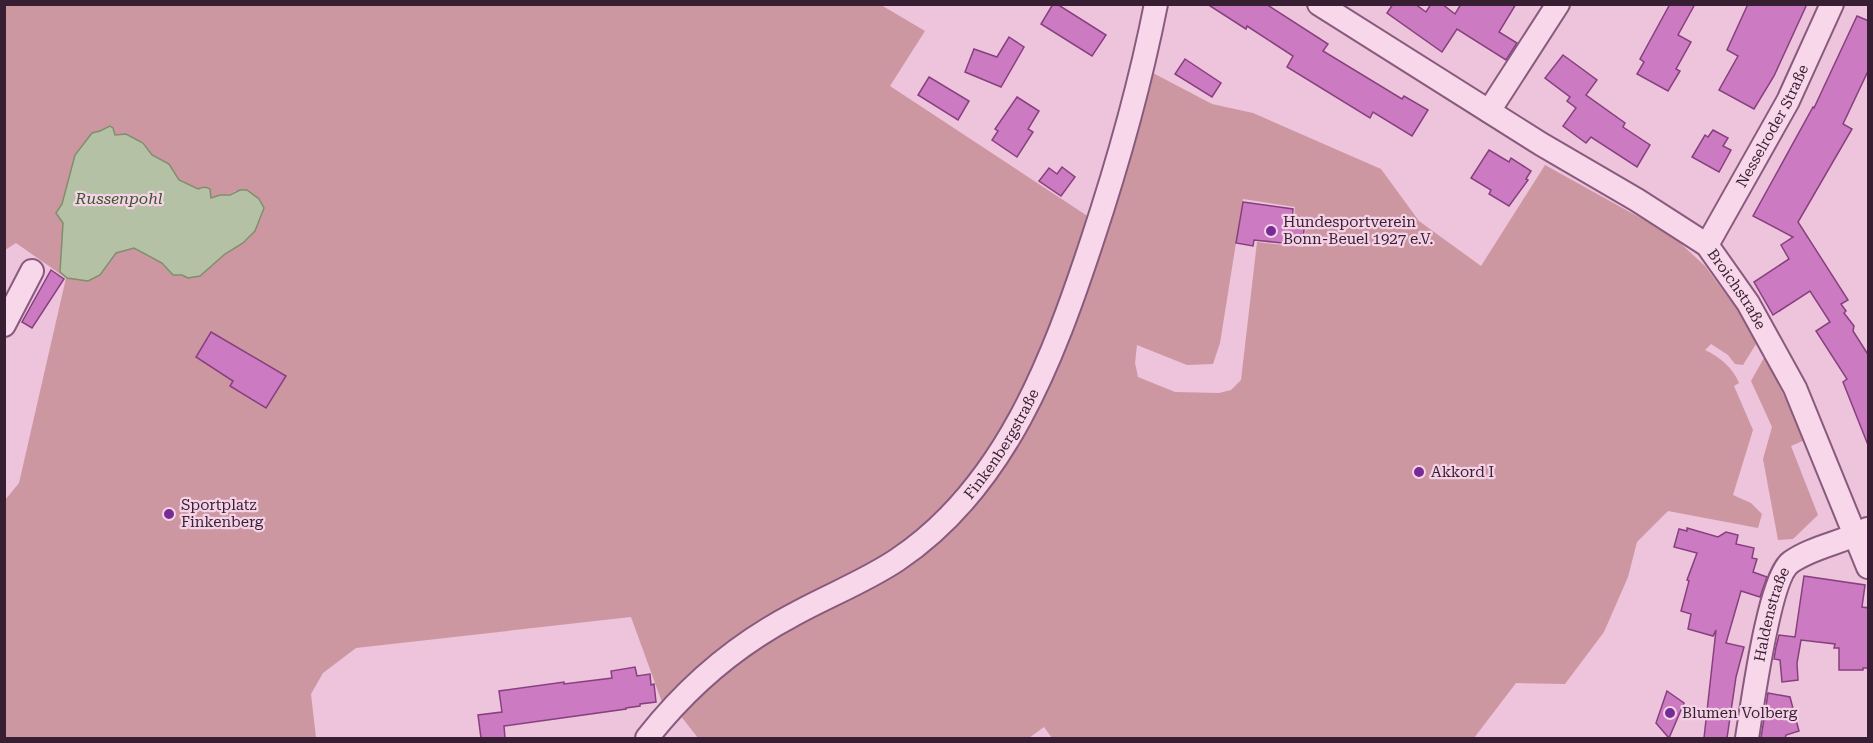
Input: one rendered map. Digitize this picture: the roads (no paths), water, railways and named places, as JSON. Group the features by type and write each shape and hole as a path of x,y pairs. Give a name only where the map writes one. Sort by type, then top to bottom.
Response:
{"street":[{"name":"Finkenbergstraße","path":"647,738 661,720 715,667 746,642 793,614 897,560 939,526 986,473 1024,410 1067,317 1113,178 1143,71 1156,4"},
{"name":"Broichstraße","path":"1320,4 1707,245 1748,303 1795,387 1862,532 1869,567"},
{"path":"1489,111 1558,4"},
{"name":"Nesselroder Straße","path":"1707,245 1788,100 1832,4"},
{"path":"4,325 32,271"},
{"name":"Haldenstraße","path":"1747,738 1755,680 1780,576 1790,562 1862,532"}],"water":[{"name":"Russenpohl","path":"110,126 115,135 126,134 143,143 152,155 169,164 179,180 198,189 207,187 210,189 211,198 247,190 259,199 264,208 255,231 200,276 188,278 173,275 162,263 134,248 116,253 100,275 88,281 67,278 60,272 63,223 56,213 62,204 75,155 92,133"}],"place":[{"name":"Hundesportverein Bonn-Beuel 1927 e.V.","path":"1271,231"},
{"name":"Akkord I","path":"1419,472"},
{"name":"Sportplatz Finkenberg","path":"169,514"},
{"name":"Blumen Volberg","path":"1670,713"}]}
